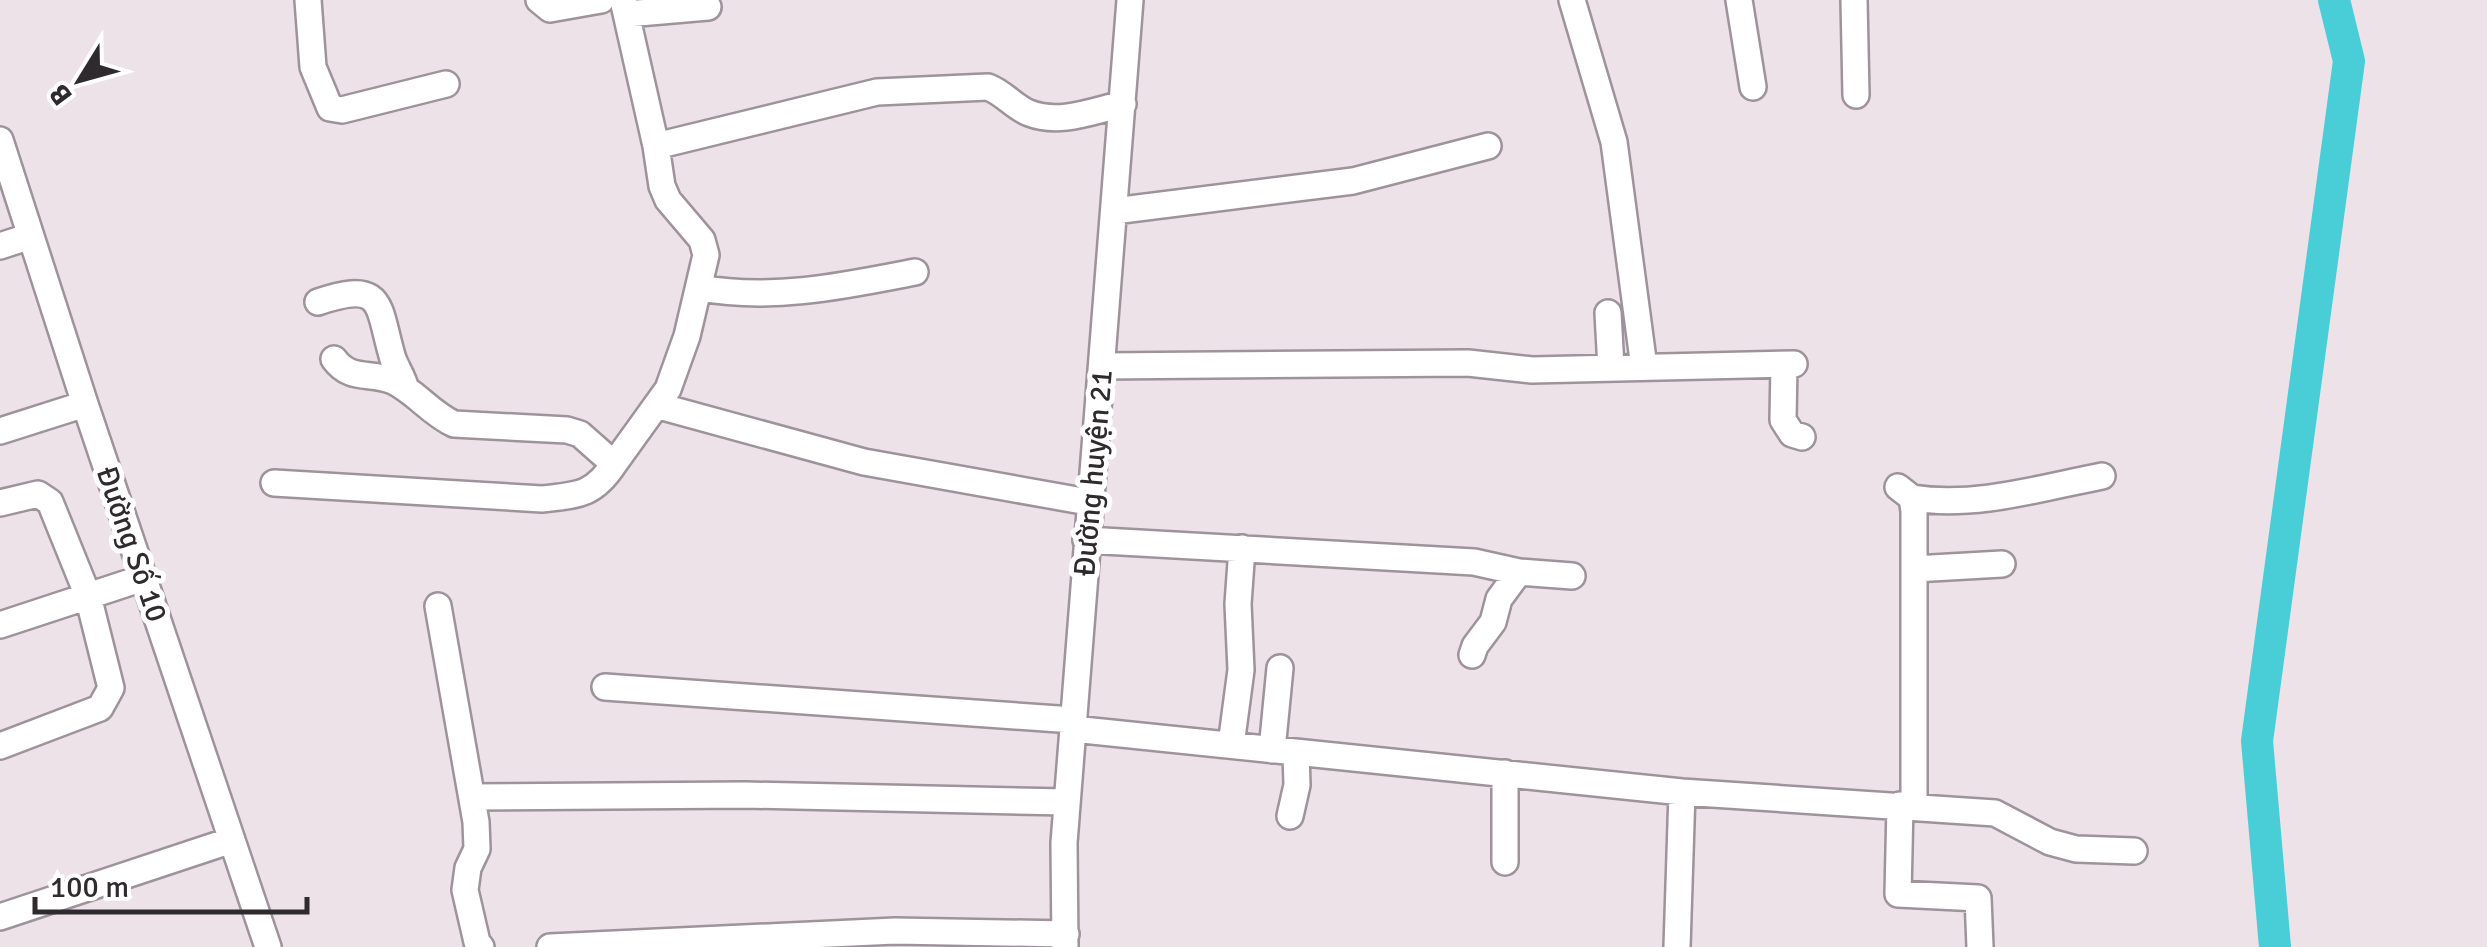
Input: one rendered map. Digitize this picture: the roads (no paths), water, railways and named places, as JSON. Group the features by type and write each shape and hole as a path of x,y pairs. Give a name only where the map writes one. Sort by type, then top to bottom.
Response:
{"street":[{"path":"308,0 313,67 330,108 342,110 446,84"},
{"path":"539,0 550,9 601,0"},
{"name":"Đường huyện 21","path":"1065,941 1064,843 1130,0"},
{"path":"1572,0 1614,142 1644,367"},
{"path":"1739,0 1753,87"},
{"path":"1854,0 1856,95"},
{"path":"274,483 542,499 582,494 598,485 658,406 674,371 706,255 702,240 668,200 662,186 625,7 708,6"},
{"path":"656,146 878,92 988,87 1003,92 1025,112 1056,120 1124,104"},
{"name":"Đường Số 10","path":"0,140 268,947"},
{"path":"1114,211 1354,181 1488,146"},
{"path":"0,246 31,236"},
{"path":"700,288 764,295 916,272"},
{"path":"318,302 354,292 373,299 384,316 393,358 406,389"},
{"path":"1608,313 1611,368"},
{"path":"334,359 348,374 382,378 406,389 439,417 454,424 544,427 580,434 614,464"},
{"path":"1102,366 1468,363 1532,370 1789,364 1783,420 1792,434 1802,437"},
{"path":"0,431 85,404"},
{"path":"658,406 864,462 1088,502"},
{"path":"1980,947 1978,898 1898,894 1907,805 1914,569 1905,492 1954,501 1992,498 2102,476"},
{"path":"0,502 38,494 50,502 88,596 111,688 100,708 0,746"},
{"path":"1086,540 1474,562 1519,572 1572,576"},
{"path":"1230,745 1240,670 1238,604 1242,548"},
{"path":"1914,569 2002,564"},
{"path":"1472,655 1491,627 1499,599 1519,572"},
{"path":"0,625 143,578"},
{"path":"438,606 472,797 478,849 468,868 465,890 481,947"},
{"path":"1280,668 1284,751 1298,784 1290,816"},
{"path":"605,687 1073,725 1682,792 1996,813 2050,842 2076,848 2134,851"},
{"path":"1504,773 1505,862"},
{"path":"1678,947 1682,792"},
{"path":"472,797 744,794 1067,802"},
{"path":"0,917 232,840"},
{"path":"550,947 895,931 1065,941"}],"waterway":[{"path":"2275,947 2257,741 2349,61 2334,0"}]}
